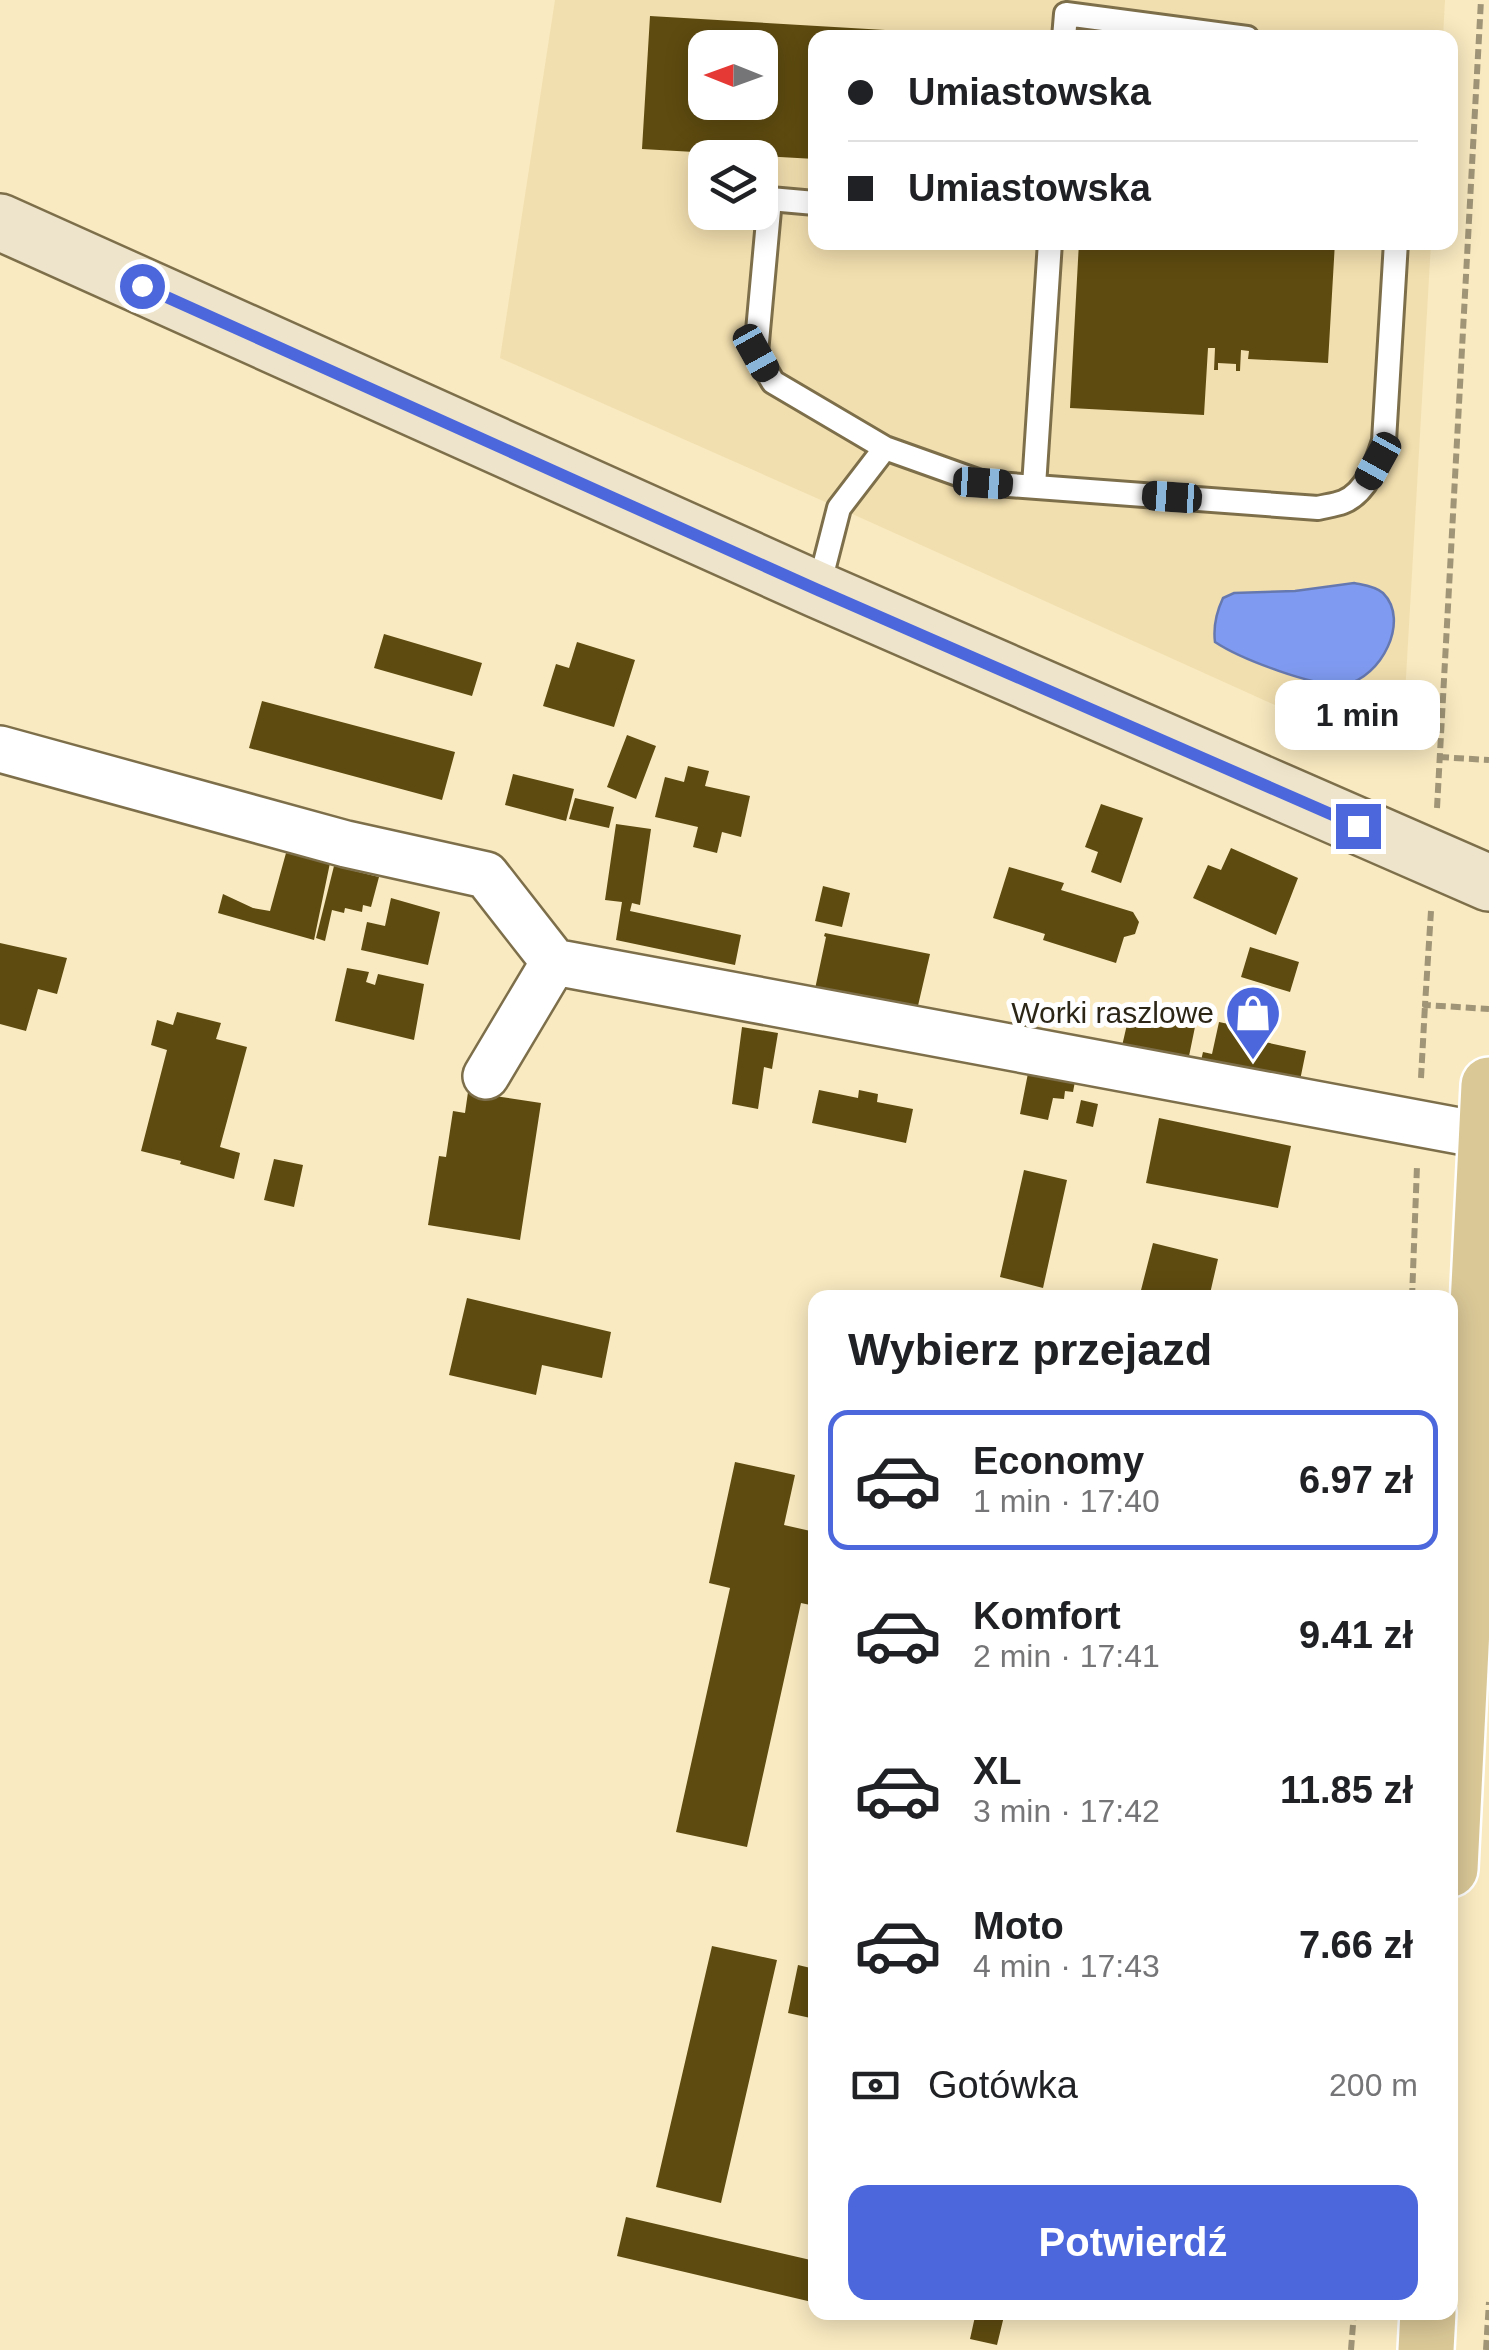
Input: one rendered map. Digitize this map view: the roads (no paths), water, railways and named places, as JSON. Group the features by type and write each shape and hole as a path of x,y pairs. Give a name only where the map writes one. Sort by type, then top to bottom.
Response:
{"main road":[{"path":"0,222 818,590 1489,882"},
{"path":"1458,1710 1488,1110"},
{"path":"1426,2350 1428,2320"}],"street":[{"path":"0,749 346,844 486,875 554,962 1488,1110"},
{"path":"486,1076 554,962"}],"lane":[{"path":"1065,30 1066,14 1186,30"},
{"path":"808,202 770,199 756,353 772,382 885,448 983,483 1318,508 1346,501 1365,483 1384,441 1396,250"},
{"path":"1034,486 1049,250"},
{"path":"818,590 840,508 885,448"}],"water":[{"path":"1354,583 1383,593 1394,618 1388,647 1358,680 1333,684 1298,677 1259,664 1215,642 1217,614 1223,598 1234,593 1295,591"}],"place":[{"name":"Worki raszlowe","path":"1253,1062"}]}
